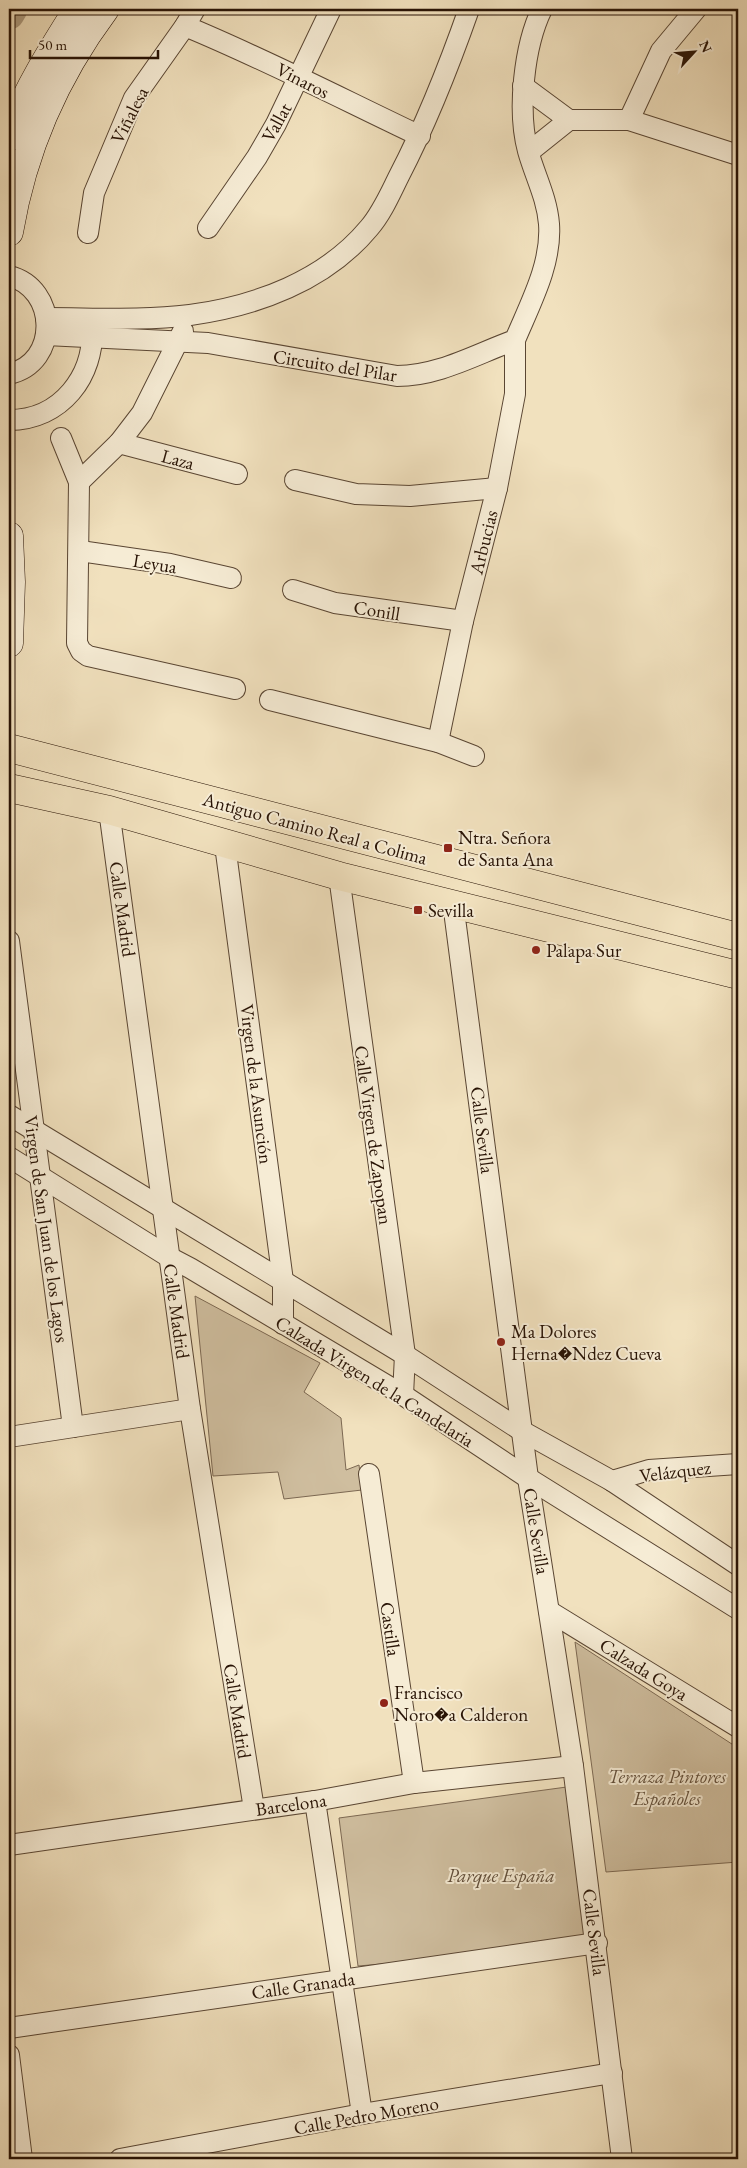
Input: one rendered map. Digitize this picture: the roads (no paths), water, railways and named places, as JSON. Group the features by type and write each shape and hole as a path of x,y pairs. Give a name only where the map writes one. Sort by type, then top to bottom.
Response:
{"main road":[{"name":"Antiguo Camino Real a Colima","path":"9,748 738,937"},
{"name":"Antiguo Camino Real a Colima","path":"9,788 110,810 225,845 338,876 738,975"}],"street":[{"path":"9,137 17,114 49,52 78,9"},
{"path":"9,232 25,160 37,125 72,55 105,9"},
{"name":"Viñalesa","path":"88,233 94,192 134,98 195,9"},
{"name":"Vallat","path":"208,228 257,157 299,79 331,9"},
{"name":"Circuito del Pilar","path":"92,328 189,315 236,306 278,294 327,266 349,249 369,228 384,205 420,136 468,9"},
{"path":"515,340 543,272 548,247 549,224 545,198 529,152 522,112 523,86 542,9"},
{"path":"629,120 661,51 696,9"},
{"name":"Vinaros","path":"185,26 246,52 420,136"},
{"path":"523,86 569,120 629,120 738,155"},
{"path":"529,152 569,120"},
{"path":"9,276 30,287 41,301 46,326 41,352 30,365 9,374"},
{"path":"79,482 120,443 142,413 189,315"},
{"name":"Circuito del Pilar","path":"46,326 92,328 178,341 208,343 380,375 405,376 445,368 515,340"},
{"path":"9,420 24,420 45,412 61,402 77,387 91,354 92,328"},
{"name":"Arbucias","path":"438,742 463,621 497,488 514,394 515,340"},
{"path":"61,438 79,482 80,552 77,643 80,652 88,656 236,689"},
{"name":"Laza","path":"120,443 237,474"},
{"path":"295,480 356,494 410,496 497,488"},
{"path":"9,536 11,582 9,644"},
{"name":"Leyua","path":"80,552 170,564 230,578"},
{"name":"Conill","path":"293,590 335,603 463,621"},
{"path":"270,700 438,742 474,756"},
{"path":"9,740 9,748"},
{"name":"Calle Madrid","path":"110,810 190,1409 254,1809"},
{"name":"Virgen de la Asunción","path":"225,845 283,1281 283,1324"},
{"name":"Calle Virgen de Zapopan","path":"338,876 405,1355 403,1395"},
{"name":"Calle Sevilla","path":"453,903 528,1478 573,1766 622,2159"},
{"name":"Virgen de San Juan de los Lagos","path":"9,941 74,1427"},
{"name":"Calzada Virgen de la Candelaria","path":"9,1115 405,1355 522,1431 612,1481 738,1565"},
{"name":"Calzada Virgen de la Candelaria","path":"9,1157 169,1258 403,1395 528,1478 738,1609"},
{"path":"9,1437 190,1409"},
{"name":"Velázquez","path":"612,1481 649,1470 738,1464"},
{"name":"Castilla","path":"369,1474 414,1783"},
{"name":"Calzada Goya","path":"549,1610 738,1727"},
{"name":"Barcelona","path":"9,1845 315,1801 414,1783 573,1766"},
{"path":"315,1801 362,2114"},
{"name":"Calle Granada","path":"9,2028 596,1943"},
{"path":"9,2055 22,2159"},
{"name":"Calle Pedro Moreno","path":"120,2159 362,2114 612,2073"}],"waterway":[{"path":"9,14 12,9"}],"place":[{"name":"Ntra. Señora de Santa Ana","path":"448,848"},
{"name":"Sevilla","path":"418,910"},
{"name":"Palapa Sur","path":"536,950"},
{"name":"Ma Dolores Herna�Ndez Cueva","path":"501,1342"},
{"name":"Francisco Noro�a Calderon","path":"384,1703"}],"park label":[{"name":"Terraza Pintores Españoles","path":"667,1787"},
{"name":"Parque España","path":"501,1875"}]}
